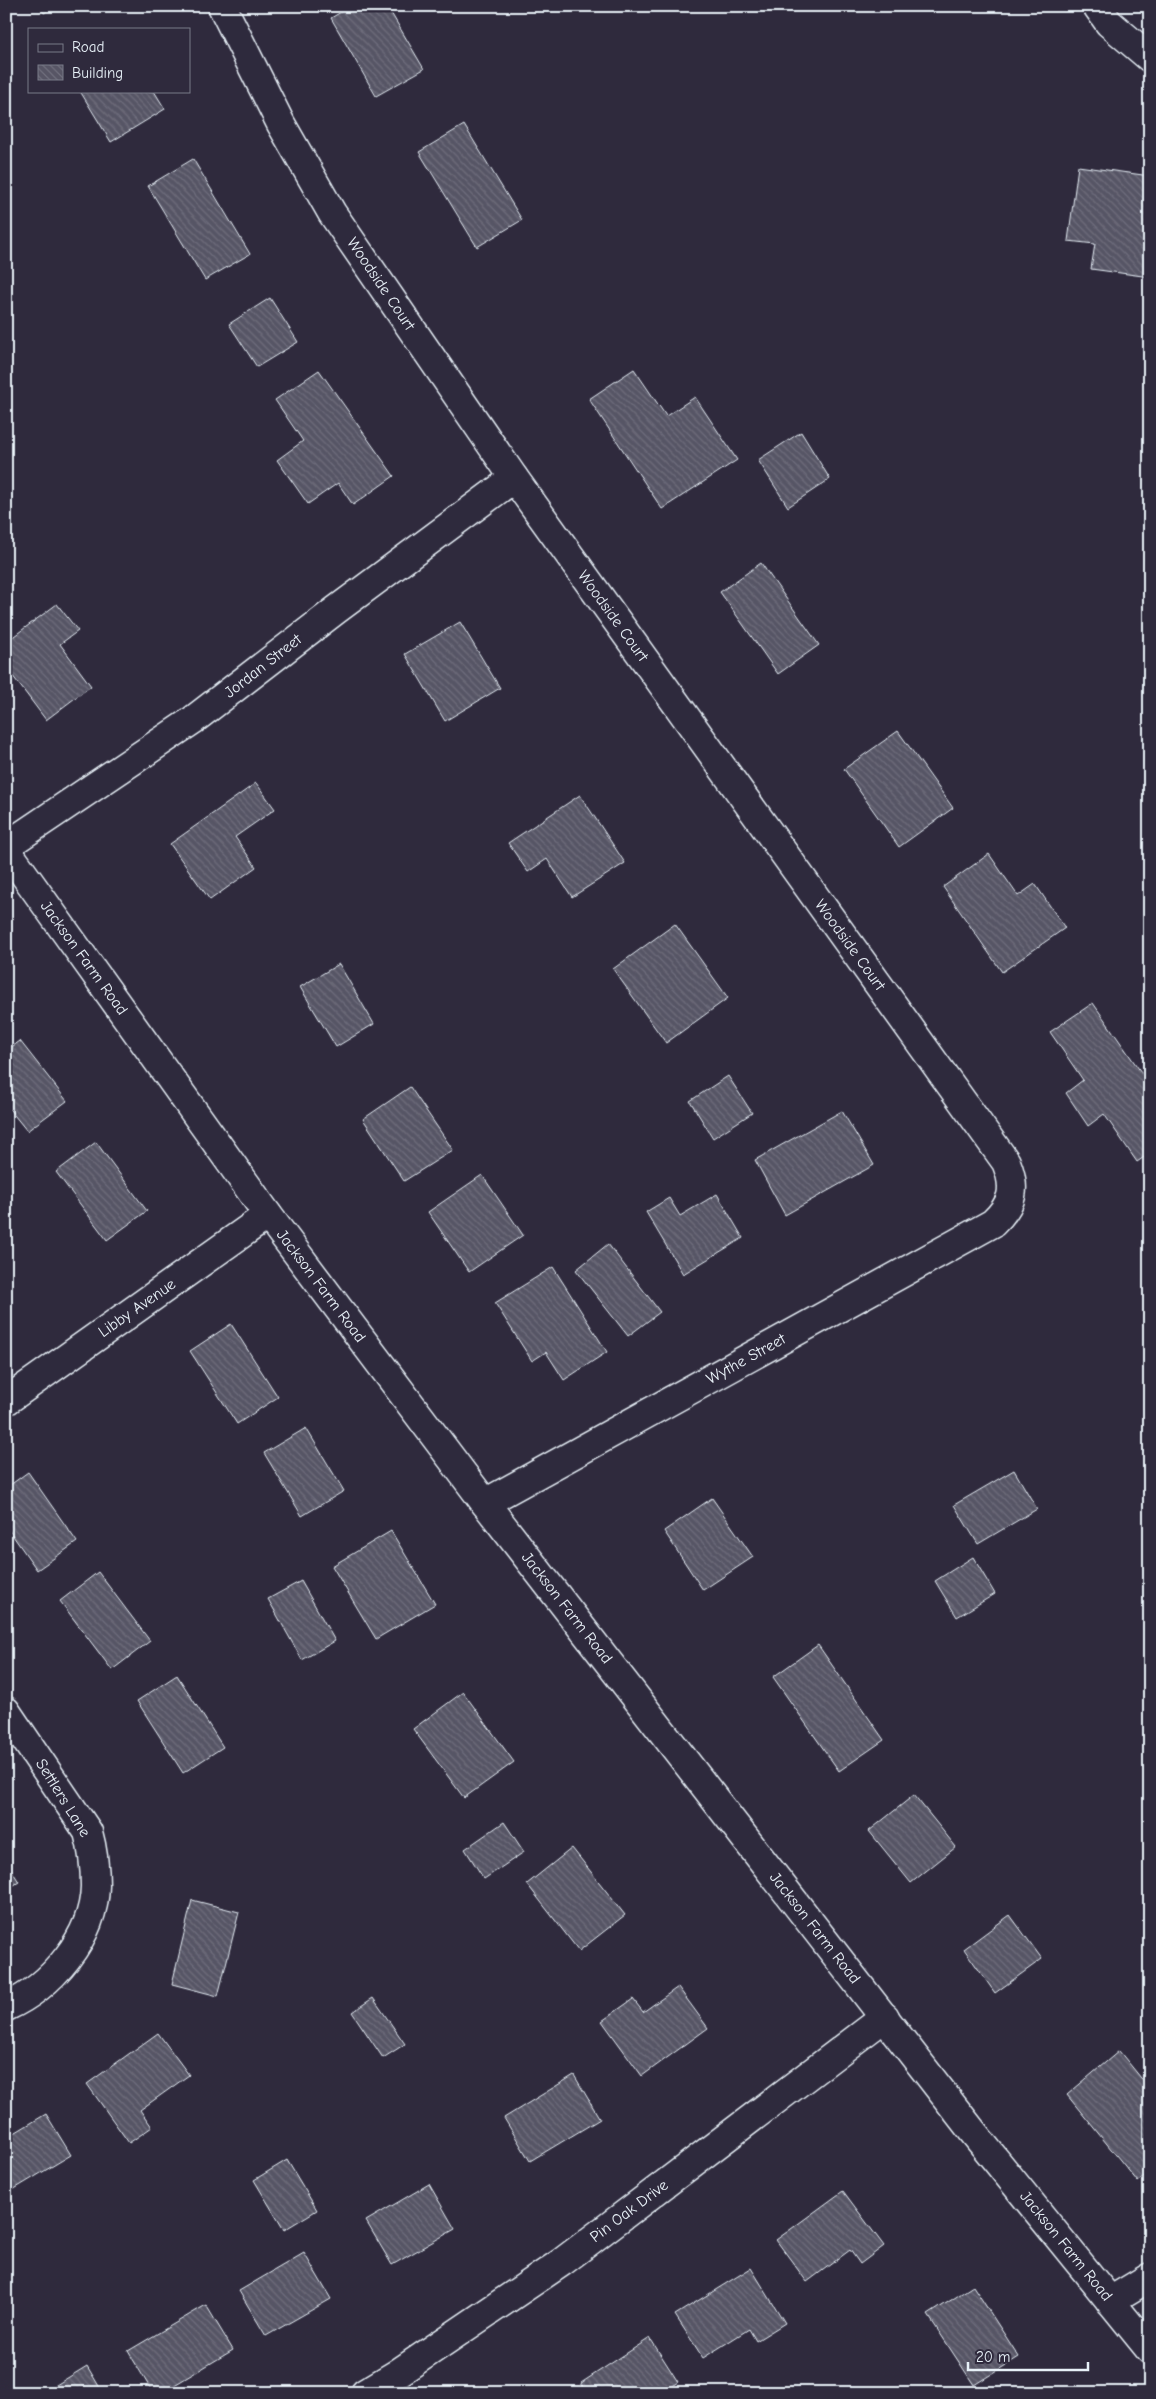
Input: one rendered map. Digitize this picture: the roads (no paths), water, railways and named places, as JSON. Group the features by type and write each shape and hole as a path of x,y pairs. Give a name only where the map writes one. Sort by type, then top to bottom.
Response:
{"street":[{"name":"Woodside Court","path":"222,6 281,124 332,213 514,478 1006,1162 1012,1177 1013,1193 1005,1212"},
{"path":"1097,6 1109,23 1150,58"},
{"name":"Jordan Street","path":"6,848 194,720 514,478"},
{"name":"Jackson Farm Road","path":"6,848 268,1215 485,1503 973,2132 1150,2350"},
{"name":"Wythe Street","path":"485,1503 993,1223 1005,1212"},
{"name":"Libby Avenue","path":"6,1401 268,1215"},
{"name":"Settlers Lane","path":"6,1711 88,1832 92,1848 95,1887 88,1918 74,1947 49,1979 17,2002 6,2007"},
{"name":"Pin Oak Drive","path":"365,2393 395,2375 562,2262 884,2017"},
{"path":"1110,2301 1150,2277"}]}
